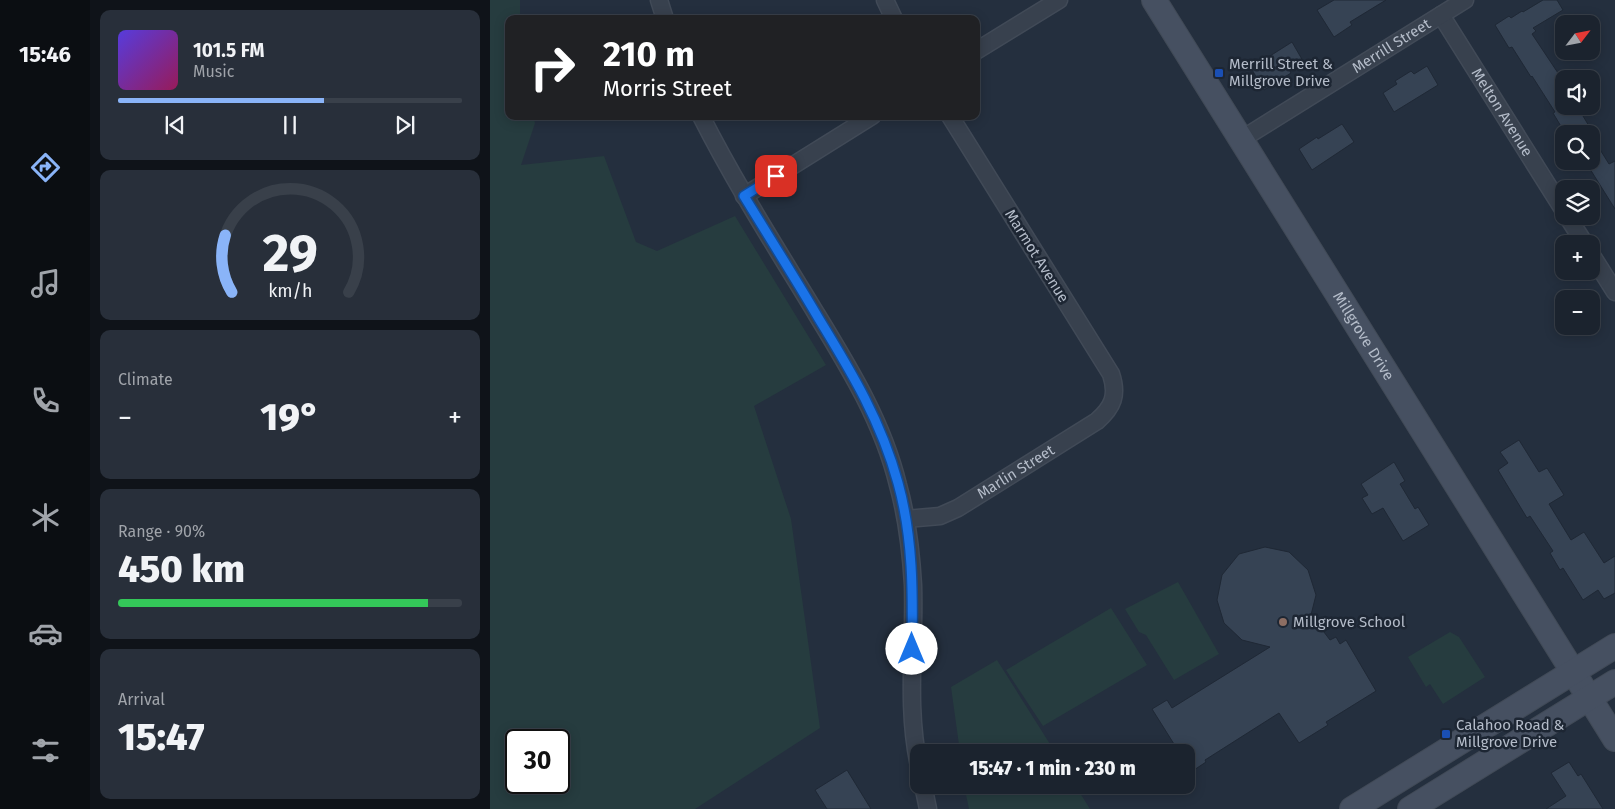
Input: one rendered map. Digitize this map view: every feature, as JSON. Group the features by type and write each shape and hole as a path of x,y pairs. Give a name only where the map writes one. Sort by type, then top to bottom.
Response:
{"street":[{"path":"659,0 664,15"},
{"path":"885,0 892,15"},
{"path":"980,49 1058,0"},
{"name":"Millgrove Drive","path":"1154,0 1615,739"},
{"name":"Merrill Street","path":"1242,139 1465,0"},
{"name":"Melton Avenue","path":"1441,15 1555,196"},
{"path":"703,120 744,196 848,367 870,408 898,484 910,546 913,586 912,701 915,744"},
{"path":"744,196 866,120"},
{"name":"Marmot Avenue","path":"952,120 1111,374 1115,386 1113,399"},
{"path":"1600,268 1615,292"},
{"name":"Marlin Street","path":"906,519 940,516 958,508 1098,421 1107,412 1113,399"},
{"path":"1352,809 1615,646"},
{"path":"1410,809 1615,682"},
{"path":"925,794 928,809"}],"green space":[{"path":"490,0 520,0 520,15 505,15 505,120 534,120 535,123 521,165 604,156 636,242 657,251 735,216 826,365 754,406 791,519 820,728 695,809 490,809"},
{"path":"1178,582 1219,654 1174,680 1146,635 1139,632 1125,609"},
{"path":"1111,608 1147,665 1043,726 1006,670"},
{"path":"1450,632 1459,637 1485,677 1443,704 1430,684 1426,687 1408,657"},
{"path":"997,660 1050,744 959,744 951,687"},
{"path":"966,794 1081,794 1090,809 969,809"}],"building":[{"path":"1334,0 1386,0 1350,22 1352,25 1334,37 1317,10"},
{"path":"1543,0 1557,0 1563,10 1533,28 1536,31 1532,34 1556,70 1555,112 1512,47 1509,48 1495,25 1509,16 1511,18"},
{"path":"1292,42 1303,61 1289,69 1291,73 1264,90 1251,68"},
{"path":"1427,66 1438,85 1394,112 1383,93 1397,84 1395,81 1411,71 1414,74"},
{"path":"1555,112 1555,115 1582,115 1588,125 1560,125 1553,113"},
{"path":"1342,124 1354,142 1312,170 1299,149"},
{"path":"1600,150 1609,164 1615,161 1615,209 1600,185 1600,180 1597,180 1591,170 1600,170"},
{"path":"1519,440 1539,472 1547,468 1564,495 1549,504 1571,540 1584,532 1604,563 1615,556 1615,593 1604,599 1598,590 1583,600 1563,568 1560,570 1550,553 1553,551 1530,516 1527,518 1498,470 1508,463 1500,452"},
{"path":"1394,462 1405,481 1400,484 1415,509 1418,507 1429,525 1403,541 1383,508 1372,514 1362,498 1368,495 1361,484"},
{"path":"1265,547 1289,552 1308,570 1316,595 1311,615 1330,640 1336,637 1340,644 1346,640 1376,691 1326,722 1328,725 1299,743 1279,713 1205,760 1206,762 1195,769 1195,744 1174,744 1152,709 1167,700 1172,708 1270,647 1242,640 1224,623 1217,600 1222,575 1239,554"},
{"path":"1569,762 1578,776 1581,774 1603,809 1546,809 1566,796 1551,773"},
{"path":"847,770 871,809 827,809 815,790"}],"place":[{"name":"Merrill Street & Millgrove Drive","path":"1219,73"},
{"name":"Millgrove School","path":"1283,622"},
{"name":"Calahoo Road & Millgrove Drive","path":"1446,734"}],"route":[{"path":"776,176 744,196 848,367 870,408 885,446 898,484 910,546 913,586 912,649"}]}
